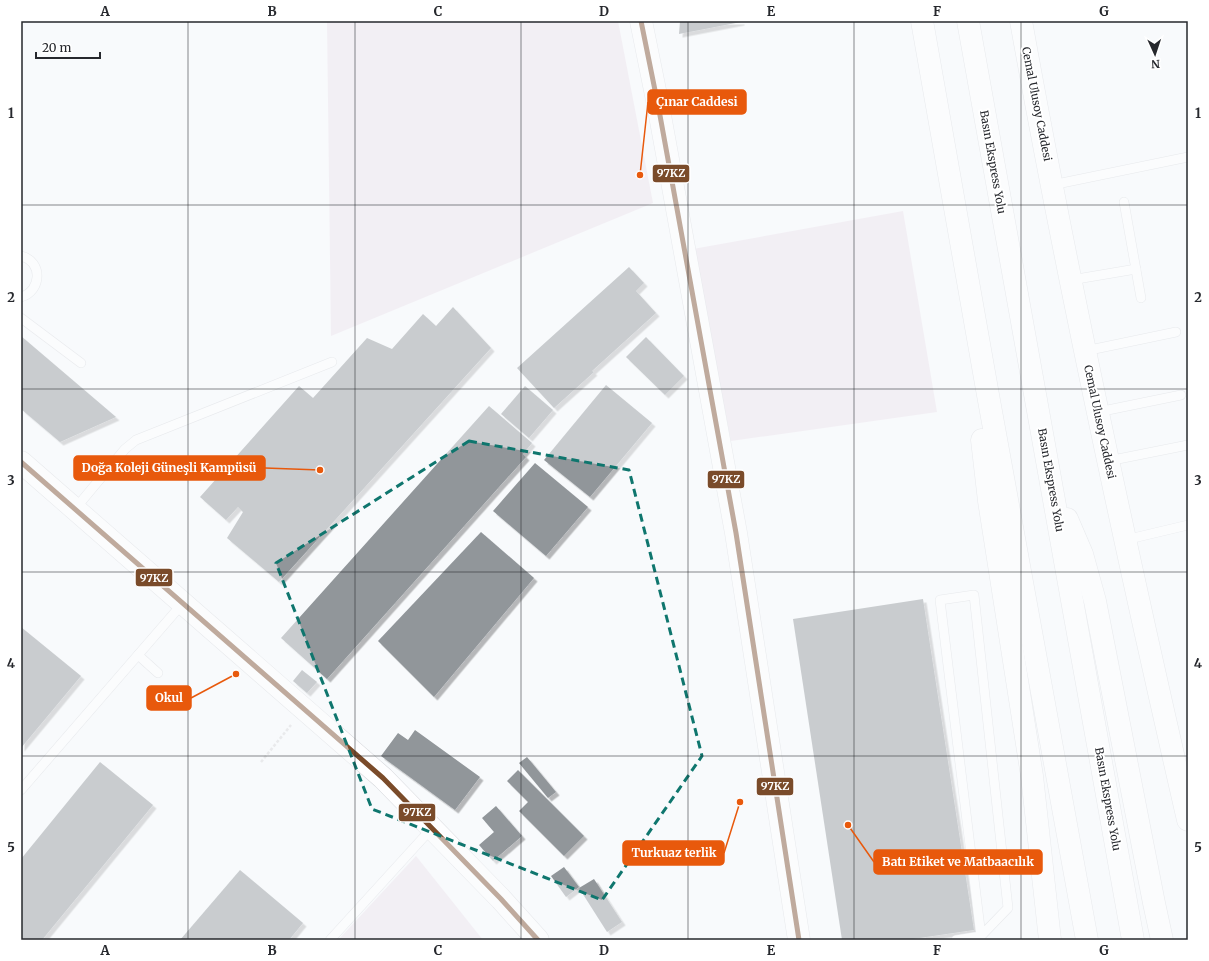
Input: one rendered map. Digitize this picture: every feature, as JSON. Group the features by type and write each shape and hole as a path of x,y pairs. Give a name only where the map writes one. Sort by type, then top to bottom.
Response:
{"main road":[{"path":"641,21 659,110 736,533 799,940"},
{"path":"922,21 1087,940"},
{"name":"Basın Ekspress Yolu","path":"968,21 1052,482 1133,940"},
{"name":"Cemal Ulusoy Caddesi","path":"1021,21 1085,351 1125,540 1188,820"},
{"path":"988,395 982,440 988,493 1032,776 1050,940"},
{"path":"21,462 383,778 501,899 538,940"},
{"path":"1052,482 1082,554 1095,601 1162,940"},
{"path":"1032,776 1034,940"}],"lane":[{"path":"1052,185 1188,157"},
{"path":"1124,202 1140,298"},
{"path":"21,256 31,260 38,272 38,280 31,292 21,297"},
{"path":"1071,280 1136,269"},
{"path":"21,318 81,363"},
{"path":"1085,351 1176,332"},
{"path":"75,509 125,449 136,440 332,362"},
{"path":"1098,412 1181,395"},
{"path":"1108,461 1188,445"},
{"path":"1125,540 1188,525"},
{"path":"956,940 981,936 1008,908 974,596 940,600 981,936"},
{"path":"21,790 183,603"},
{"path":"138,655 158,672"},
{"path":"330,940 432,828"}],"path":[{"path":"261,762 304,710"}],"highlighted area":[{"path":"469,441 629,470 702,756 602,900 372,809 276,563"}],"shaded area":[{"path":"327,21 618,21 653,203 331,336"},
{"path":"903,211 937,412 731,441 693,249"},
{"path":"416,856 483,940 338,940"}],"building":[{"path":"680,21 741,21 741,22 679,34"},
{"path":"629,267 644,283 636,291 656,313 554,408 517,368"},
{"path":"453,307 491,348 279,582 227,538 243,512 238,507 226,520 200,497 299,386 313,398 367,338 392,349 423,314 436,326"},
{"path":"21,336 116,417 60,442 21,409"},
{"path":"646,337 684,376 665,395 626,357"},
{"path":"606,385 652,423 590,497 544,460"},
{"path":"525,386 553,410 529,438 501,414"},
{"path":"489,406 532,443 523,454 526,457 327,679 281,638"},
{"path":"535,463 588,507 546,556 493,511"},
{"path":"481,532 534,578 434,697 378,641"},
{"path":"923,599 974,930 906,940 842,940 793,619"},
{"path":"21,627 81,676 21,748"},
{"path":"302,670 317,682 307,693 293,681"},
{"path":"415,730 480,777 455,810 381,756 398,733 408,740"},
{"path":"527,757 556,792 548,798 519,763"},
{"path":"100,762 153,805 42,940 21,940 21,859"},
{"path":"518,770 584,836 564,856 519,811 528,802 507,781"},
{"path":"496,806 522,836 493,861 479,845 494,832 482,818"},
{"path":"564,867 579,887 566,897 551,876"},
{"path":"240,870 303,923 289,940 180,940"},
{"path":"594,879 622,922 607,932 579,888"}],"transit line":[{"name":"97KZ","path":"641,21 659,110 736,533 799,940"},
{"name":"97KZ","path":"21,462 383,778 501,899 538,940"}],"place":[{"name":"Çınar Caddesi","path":"640,175"},
{"name":"Doğa Koleji Güneşli Kampüsü","path":"320,470"},
{"name":"Okul","path":"236,674"},
{"name":"Turkuaz terlik","path":"740,802"},
{"name":"Batı Etiket ve Matbaacılık","path":"848,825"}]}
